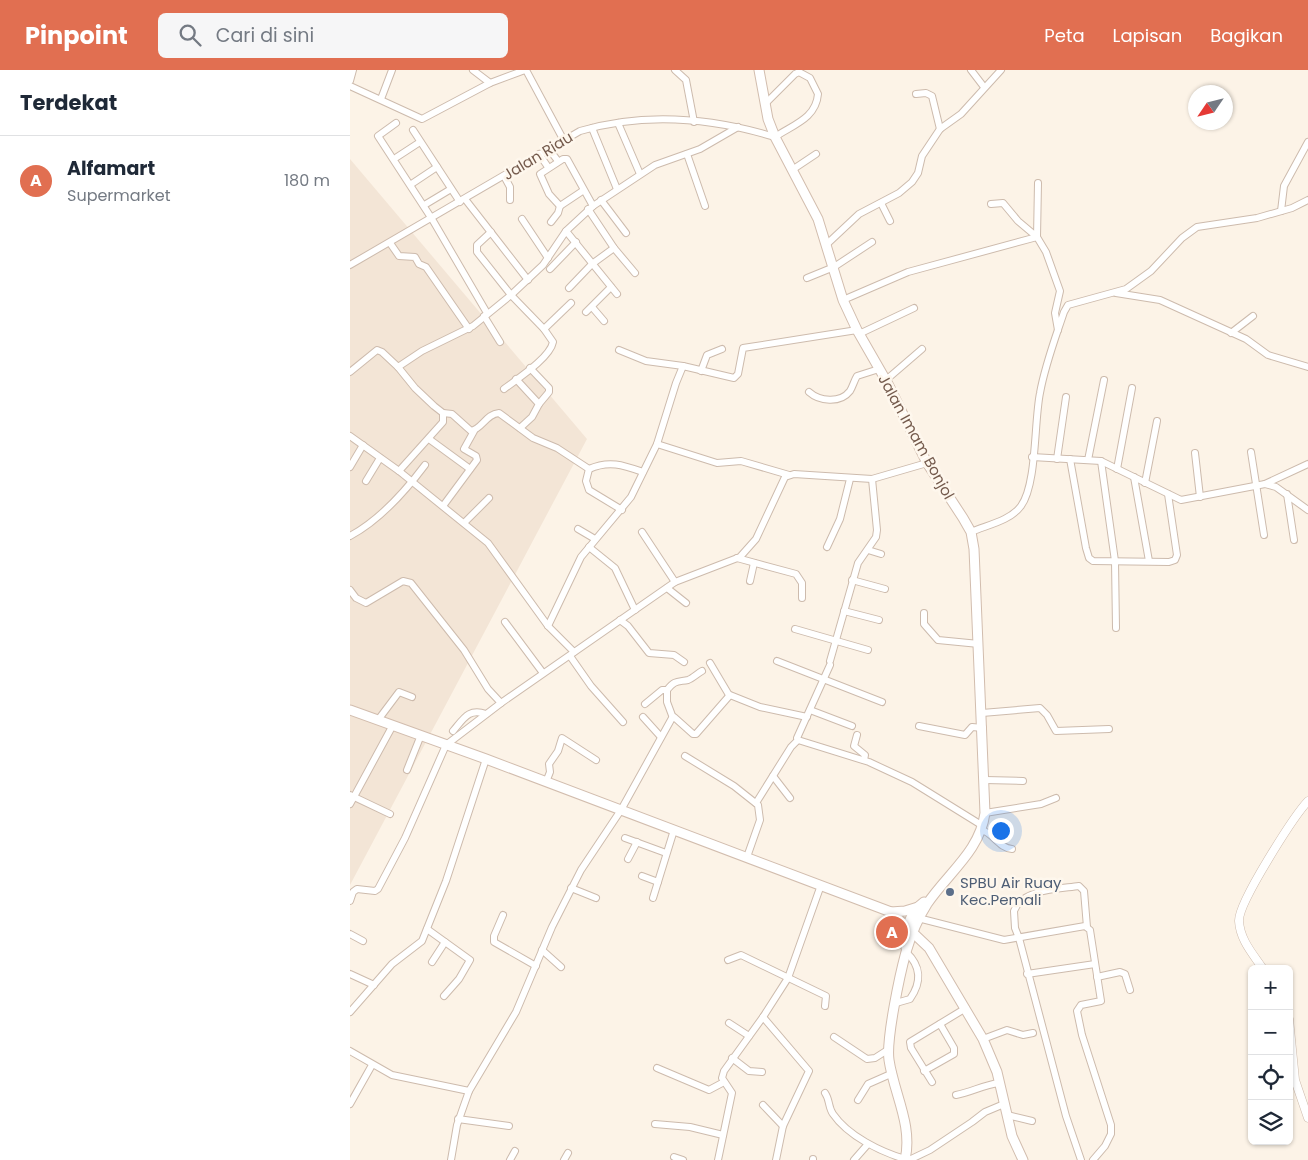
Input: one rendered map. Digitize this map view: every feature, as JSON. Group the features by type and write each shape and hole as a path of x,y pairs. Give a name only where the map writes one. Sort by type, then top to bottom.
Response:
{"main road":[{"name":"Jalan Imam Bonjol","path":"759,70 765,104 775,137 815,212 827,244 843,300 858,332 886,380 927,463 971,532 977,569 986,813 983,828 977,841 918,918 907,951"},
{"path":"350,710 486,759 891,912 914,932 936,958 983,1039 994,1064 1012,1136 1023,1160"},
{"name":"Jalan Imam Bonjol","path":"907,925 918,907 934,897"},
{"path":"891,912 905,911 918,907"},
{"path":"906,1160 908,1145 906,1126 893,1074 889,1048 907,951 907,925"}],"street":[{"path":"350,81 353,70"},
{"path":"381,99 392,70"},
{"path":"473,70 490,83"},
{"path":"350,86 422,119 490,83 525,70 563,139"},
{"path":"675,70 686,80 694,122"},
{"path":"971,70 984,87"},
{"path":"827,244 859,214 908,186 916,178 922,156 940,130 960,114 1001,70"},
{"path":"765,104 797,73 802,72 810,78 817,91 817,101 806,119 775,137"},
{"path":"916,94 926,93 932,96 940,130"},
{"name":"Jalan Riau","path":"350,265 432,219 563,139 592,128 618,122 652,119 738,127 775,137"},
{"path":"618,122 640,174"},
{"path":"396,123 378,136 432,219 500,342"},
{"path":"398,367 422,351 468,329 511,295 548,258 566,231 601,200 640,174 664,161 711,144 738,127"},
{"path":"592,128 617,189"},
{"path":"413,130 451,189 491,232 528,280"},
{"path":"397,156 420,142"},
{"path":"1280,211 1284,186 1308,142"},
{"path":"548,148 558,162"},
{"path":"539,154 548,167"},
{"path":"687,154 705,206"},
{"path":"792,170 816,154"},
{"path":"560,206 549,194 540,179 540,174 548,167 568,159 584,190 590,208 614,248 635,273"},
{"path":"413,182 437,167"},
{"path":"504,176 510,187 510,200"},
{"path":"1037,237 1038,183"},
{"path":"426,204 451,189"},
{"path":"551,222 558,213 560,206 584,190"},
{"path":"601,200 626,233"},
{"path":"971,532 1001,520 1018,509 1028,492 1040,394 1058,330 1068,305 1116,293 1151,272 1182,238 1197,227 1235,222 1280,211 1308,200"},
{"path":"881,203 890,221"},
{"path":"991,204 1003,203 1018,221 1037,237 1046,252 1060,291 1055,322 1058,330"},
{"path":"522,219 548,258"},
{"path":"566,231 617,294"},
{"path":"491,232 477,245 476,250 511,295 544,329 553,344 547,353 504,389"},
{"path":"843,300 908,272 1037,237"},
{"path":"550,269 576,242"},
{"path":"806,278 834,267 872,242"},
{"path":"390,243 399,256 414,257 420,264 425,266 468,329"},
{"path":"569,288 592,264 614,248"},
{"path":"586,312 611,287"},
{"path":"1116,293 1160,300 1254,343 1268,355 1308,367"},
{"path":"544,329 571,303"},
{"path":"592,307 604,321"},
{"path":"619,350 646,361 683,366 734,378 738,374 743,348 858,332 914,308"},
{"path":"1231,333 1252,316"},
{"path":"886,380 922,349"},
{"path":"350,372 377,350 382,352 398,367 414,388 443,413 452,414 474,431"},
{"path":"701,371 706,355 722,350"},
{"path":"548,626 572,575 589,547 632,497 657,444 683,366"},
{"path":"520,428 532,416 549,392 549,388 530,368"},
{"path":"809,392 821,400 839,398 848,393 857,376 879,369"},
{"path":"516,379 539,404"},
{"path":"1088,460 1104,380"},
{"path":"1117,469 1132,388"},
{"path":"1057,459 1066,398"},
{"path":"399,471 444,421 443,413"},
{"path":"443,506 477,458 464,449 474,431 489,417 497,413 533,438 557,448 589,469"},
{"path":"1146,483 1157,421"},
{"path":"350,436 399,471 464,523 494,550 548,626 572,654 591,686 623,722"},
{"path":"429,439 470,469"},
{"path":"657,444 717,463 741,461 789,475 872,479 927,463"},
{"path":"350,467 363,445"},
{"path":"1251,452 1264,536"},
{"path":"1195,453 1200,498"},
{"path":"1032,457 1101,461 1181,500 1200,498 1265,484 1308,464"},
{"path":"366,481 380,458"},
{"path":"1070,460 1088,558 1093,561 1169,562 1174,560 1177,555 1168,494"},
{"path":"1101,461 1114,561 1116,628"},
{"path":"589,469 604,463 622,464 644,472"},
{"path":"350,536 374,521 412,482 425,465"},
{"path":"589,469 586,481 589,490 622,510"},
{"path":"350,901 353,892 357,889 375,891 378,889 405,838 446,745 543,673 675,582 738,558 752,545 783,480 789,475"},
{"path":"1134,477 1149,562"},
{"path":"827,547 840,519 850,479"},
{"path":"756,803 792,745 798,740 797,738 830,663 858,563 868,550 878,530 872,479"},
{"path":"1265,484 1276,487 1288,494 1308,510"},
{"path":"1288,494 1294,540"},
{"path":"464,523 489,498"},
{"path":"578,529 595,539"},
{"path":"642,532 675,582"},
{"path":"589,547 615,568 635,610"},
{"path":"868,550 881,554"},
{"path":"738,558 798,575 802,583 802,598"},
{"path":"750,581 754,563"},
{"path":"852,580 884,589"},
{"path":"351,594 366,603 403,581 412,583 464,650 488,689 501,703"},
{"path":"667,588 686,603"},
{"path":"844,610 879,620"},
{"path":"924,614 924,624 938,640 980,644"},
{"path":"620,620 628,626 649,653 674,655 684,662"},
{"path":"505,622 543,673"},
{"path":"795,629 868,650"},
{"path":"777,661 882,702"},
{"path":"710,662 729,695 760,707 808,714 852,726"},
{"path":"645,704 662,690 667,690 680,679 689,680 702,670"},
{"path":"667,690 667,702 673,718 693,734 696,734 729,695"},
{"path":"378,720 399,692 412,696"},
{"path":"982,713 1040,708 1047,715 1056,731 1109,729"},
{"path":"453,731 471,712 477,711 486,714"},
{"path":"643,718 661,737"},
{"path":"451,1160 458,1119 469,1091 516,1012 571,888 620,810 673,718"},
{"path":"350,804 352,796 393,725"},
{"path":"919,726 965,735 972,727 982,728"},
{"path":"407,770 421,735"},
{"path":"857,735 854,746 865,754 864,760"},
{"path":"546,782 550,772 549,764 558,751 562,738 596,760"},
{"path":"798,740 864,760 912,782 989,832 1003,846 1012,849"},
{"path":"685,756 734,786 760,808 760,820 747,857"},
{"path":"350,1012 392,964 416,948 427,930 446,881 486,759"},
{"path":"773,776 790,798"},
{"path":"985,780 1023,780"},
{"path":"352,796 390,814"},
{"path":"986,813 1041,804 1056,798"},
{"path":"1260,965 1242,937 1239,921 1241,907 1283,836 1308,801"},
{"path":"653,898 674,830"},
{"path":"625,838 666,853"},
{"path":"628,859 638,842"},
{"path":"642,876 658,882"},
{"path":"718,1160 732,1093 724,1082 722,1075 788,978 821,885"},
{"path":"1081,1160 1066,1116 1020,938 1014,926 1016,906 1026,898 1046,891 1079,886 1082,888 1101,1002 1081,1005 1077,1011 1082,1035 1111,1125 1111,1134 1105,1146 1093,1160"},
{"path":"571,888 596,898"},
{"path":"502,915 494,936 494,942 536,966"},
{"path":"918,918 995,939 1020,938 1088,928"},
{"path":"427,930 470,960 459,979 444,996"},
{"path":"350,934 363,941"},
{"path":"432,962 445,942"},
{"path":"542,950 561,967"},
{"path":"896,1003 910,999 918,984 917,964 907,951"},
{"path":"728,960 741,955 826,996 826,1006"},
{"path":"1028,974 1095,964"},
{"path":"1097,977 1120,972 1125,974 1130,990"},
{"path":"350,974 374,985"},
{"path":"932,1082 911,1048 910,1042 966,1008"},
{"path":"763,1017 809,1071 784,1126 776,1160"},
{"path":"729,1023 749,1036"},
{"path":"924,1071 954,1054 954,1048 940,1024"},
{"path":"983,1039 1007,1030 1023,1034 1033,1033"},
{"path":"834,1037 865,1059 875,1058 889,1048"},
{"path":"350,1051 372,1065 392,1074 469,1091"},
{"path":"1293,1055 1295,1080 1308,1118"},
{"path":"732,1058 749,1071 762,1072"},
{"path":"350,1104 372,1065"},
{"path":"657,1068 709,1090 724,1082"},
{"path":"858,1100 868,1084 893,1074"},
{"path":"956,1095 975,1092 983,1085 999,1083"},
{"path":"825,1093 834,1116 868,1144 887,1154 906,1160 930,1150 985,1112 1004,1104"},
{"path":"763,1105 784,1126"},
{"path":"1007,1116 1032,1121"},
{"path":"458,1119 509,1126"},
{"path":"655,1124 690,1127 722,1135"},
{"path":"854,1160 868,1144"},
{"path":"510,1160 515,1151"},
{"path":"564,1160 568,1153"},
{"path":"674,1157 683,1160"}],"shaded area":[{"path":"350,159 587,439 350,885"}],"place":[{"name":"SPBU Air Ruay Kec.Pemali","path":"950,892"},
{"name":"Alfamart","path":"892,932"}]}
